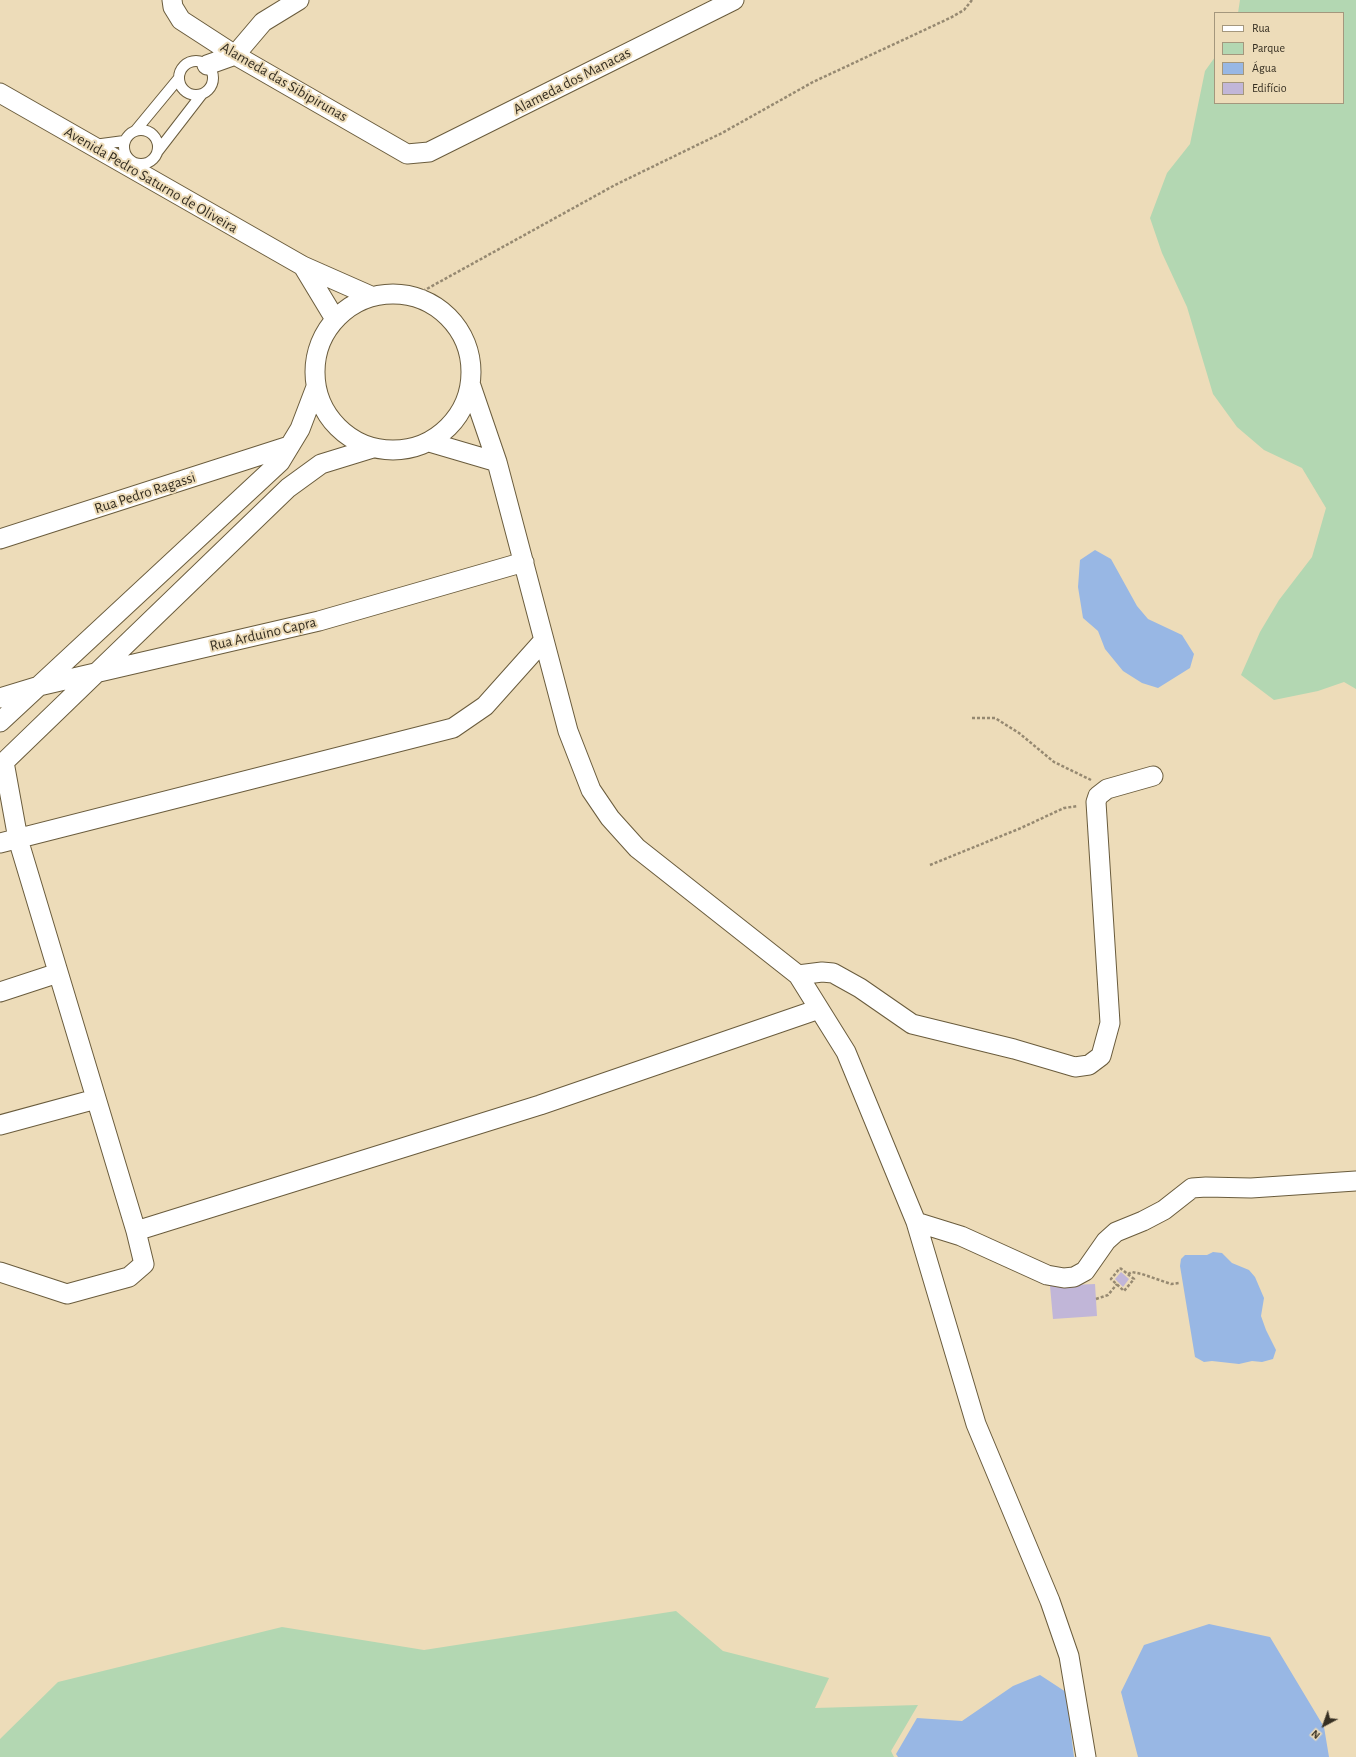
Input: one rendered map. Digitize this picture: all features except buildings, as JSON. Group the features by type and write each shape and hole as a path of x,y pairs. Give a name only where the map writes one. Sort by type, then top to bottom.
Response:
{"street":[{"name":"Alameda das Sibipirunas","path":"172,0 173,8 181,20 235,55 407,154"},
{"path":"207,65 235,55 263,22 299,0"},
{"name":"Alameda dos Manacas","path":"407,154 429,152 734,0"},
{"name":"Avenida Pedro Saturno de Oliveira","path":"0,94 303,266 371,296"},
{"name":"Avenida Pedro Saturno de Oliveira","path":"303,266 335,320"},
{"path":"400,294 414,296 440,309 460,330 471,357 471,386 467,400 452,424 429,442 402,450 373,448 347,435 327,414 316,387 315,373 320,344 335,320 345,310 371,296 400,294"},
{"path":"471,386 497,462 568,731 591,790 610,818 637,848 798,975 848,1058 916,1222 976,1424 1050,1601 1069,1656 1086,1757"},
{"path":"0,722 280,462 300,429 316,387"},
{"path":"429,442 497,462"},
{"name":"Rua Pedro Ragassi","path":"0,539 289,446"},
{"path":"0,1272 67,1294 129,1277 144,1264 136,1231 58,973 9,841 2,764 288,488 321,464 373,448"},
{"name":"Rua Arduino Capra","path":"0,698 40,686 319,621 524,562"},
{"path":"9,841 453,728 484,706 544,640"},
{"path":"798,975 822,972 833,973 860,988 912,1024 1014,1049 1075,1067 1089,1066 1101,1056 1110,1023 1102,795 1153,776"},
{"path":"0,992 58,973"},
{"path":"136,1231 540,1105 819,1009"},
{"path":"0,1125 96,1099"},
{"path":"916,1222 961,1236 1047,1275 1064,1278 1074,1277 1085,1271 1106,1241 1116,1232 1157,1214 1192,1188 1251,1188 1356,1181"}],"lane":[{"path":"93,146 124,141 136,130 179,78 182,67 187,63 197,61 207,65 213,76 211,87 202,94 152,160 141,165 130,161 124,152 124,141"},
{"path":"179,78 182,88 186,92 196,95 202,94"},
{"path":"136,130 148,131 158,145 158,151"},
{"path":"152,160 162,186"}],"path":[{"path":"414,296 615,185 722,133 813,82 950,18 964,10 972,0"},
{"path":"972,718 995,718 1019,733 1054,762 1102,795"},
{"path":"930,865 1021,828 1064,808 1102,795"},
{"path":"1120,1268 1128,1274 1134,1280 1124,1291 1111,1279 1120,1268"},
{"path":"1128,1274 1132,1272 1171,1284 1179,1283"},
{"path":"1096,1299 1108,1295 1117,1284"}],"green space":[{"path":"1240,0 1356,0 1356,689 1344,682 1318,691 1274,700 1241,675 1260,632 1279,600 1312,557 1326,508 1302,468 1264,450 1237,427 1213,394 1187,307 1162,253 1150,218 1167,173 1190,144 1205,71 1214,58 1214,104 1344,104 1344,12 1238,12"},
{"path":"676,1611 723,1651 829,1678 815,1708 918,1705 891,1751 894,1757 0,1757 0,1739 58,1682 282,1627 424,1650"}],"water":[{"path":"1095,550 1111,559 1137,606 1148,619 1182,635 1194,654 1190,668 1158,688 1142,683 1123,671 1105,649 1098,631 1083,618 1078,587 1080,560"},
{"path":"1213,1252 1222,1253 1232,1263 1249,1270 1255,1277 1264,1298 1261,1316 1276,1350 1273,1359 1262,1362 1252,1361 1239,1364 1212,1361 1204,1362 1195,1357 1180,1266 1181,1259 1185,1255 1207,1255"},
{"path":"1209,1624 1270,1637 1324,1727 1329,1757 1138,1757 1121,1692 1144,1645"},
{"path":"1040,1675 1066,1692 1074,1757 898,1757 896,1754 917,1718 962,1721 1013,1686"}]}
